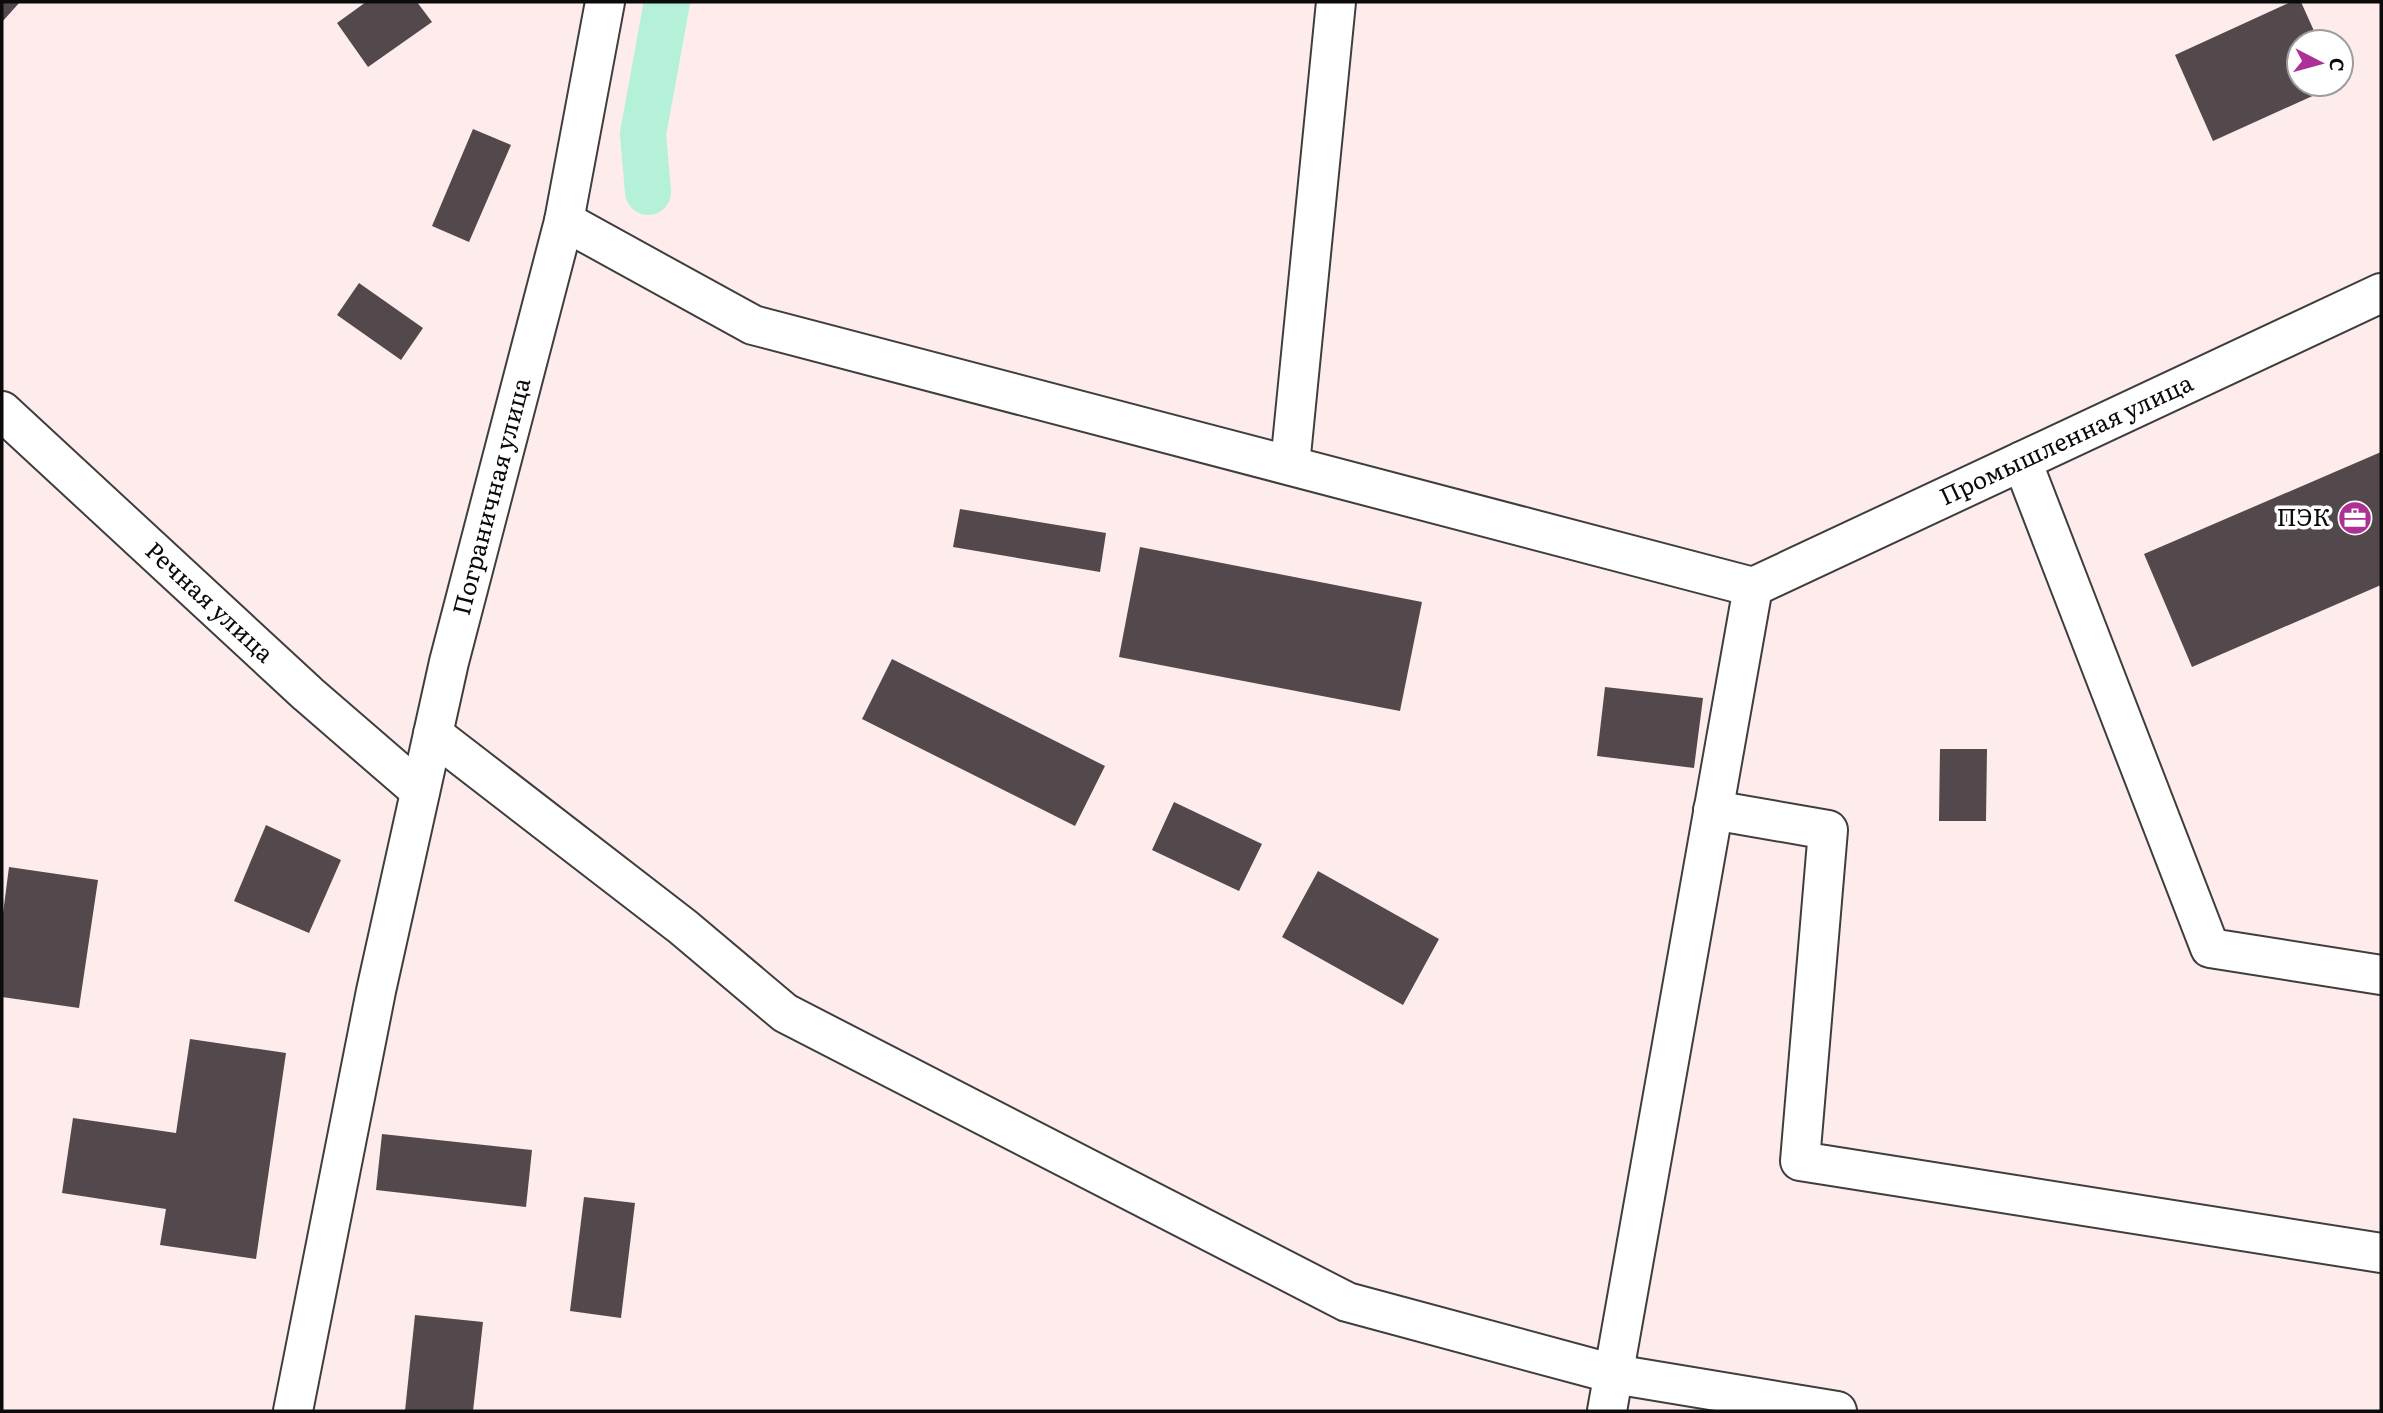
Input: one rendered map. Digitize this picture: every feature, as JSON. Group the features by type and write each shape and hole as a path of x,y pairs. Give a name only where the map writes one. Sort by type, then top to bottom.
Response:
{"street":[{"name":"Пограничная улица","path":"293,1411 376,991 420,790 449,662 564,221 606,2"},
{"path":"1290,465 1336,2"},
{"path":"564,221 753,325 1753,587 1607,1411"},
{"name":"Промышленная улица","path":"1753,587 2381,293"},
{"name":"Речная улица","path":"2,411 308,694 420,790"},
{"path":"2022,461 2210,948 2381,975"},
{"path":"433,734 683,927 785,1013 1348,1302 1614,1374 1837,1411"},
{"path":"1713,810 1828,831 1800,1161 2381,1253"}],"building":[{"path":"2,2 20,2 2,22"},
{"path":"366,2 417,2 432,22 368,67 337,23"},
{"path":"2291,2 2301,2 2313,28 2285,28 2285,98 2308,98 2213,141 2175,55"},
{"path":"473,129 511,145 469,242 432,226"},
{"path":"359,283 423,328 401,360 337,315"},
{"path":"2381,452 2381,585 2192,667 2144,554"},
{"path":"960,509 1106,533 1100,572 953,547"},
{"path":"1140,547 1422,602 1400,711 1119,657"},
{"path":"892,659 1105,766 1075,826 862,719"},
{"path":"1605,687 1703,698 1694,768 1597,756"},
{"path":"1940,749 1987,749 1986,821 1939,821"},
{"path":"1174,802 1262,844 1239,891 1152,850"},
{"path":"266,825 341,860 309,933 234,901"},
{"path":"9,867 98,880 79,1008 2,997 2,921"},
{"path":"1318,871 1439,939 1403,1005 1282,937"},
{"path":"190,1039 286,1053 256,1259 160,1245 166,1209 62,1193 73,1118 176,1133"},
{"path":"382,1134 532,1150 526,1207 376,1190"},
{"path":"584,1197 635,1203 621,1318 570,1311"},
{"path":"415,1315 483,1322 473,1411 405,1411"}],"waterway":[{"path":"648,192 643,134 667,2"}],"place":[{"name":"ПЭК","path":"2355,518"}]}
